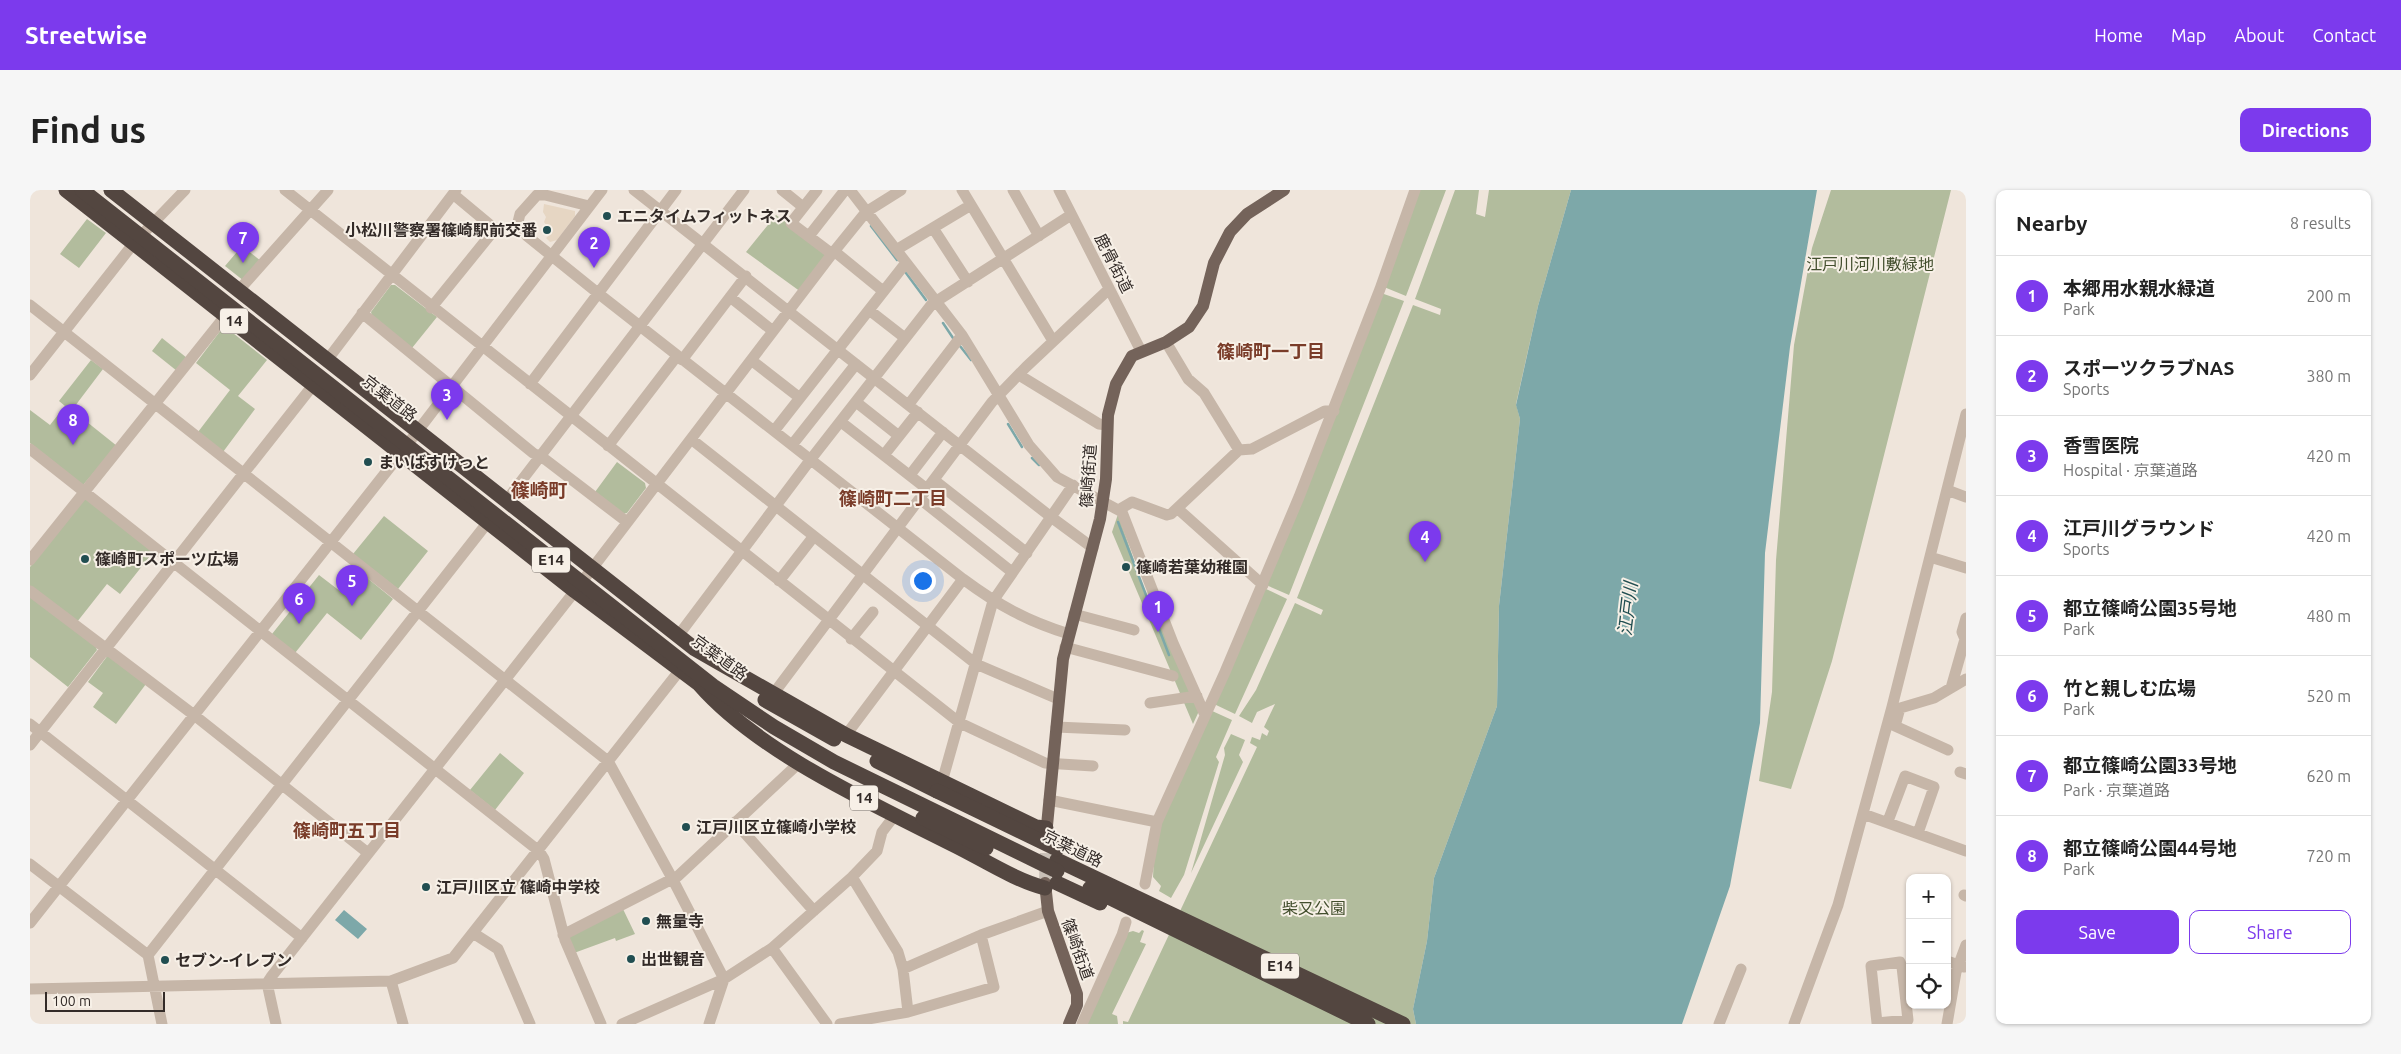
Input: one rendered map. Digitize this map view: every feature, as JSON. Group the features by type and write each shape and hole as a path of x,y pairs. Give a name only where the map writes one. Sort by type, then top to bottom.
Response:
{"highway":[{"name":"京葉道路","path":"66,190 575,591 699,684 715,702 799,763 895,815 1053,872"},
{"name":"京葉道路","path":"82,190 713,686 774,727 834,762 1053,872"},
{"name":"京葉道路","path":"98,190 718,678 786,722 839,753 1053,872"},
{"name":"京葉道路","path":"111,190 695,649 940,786 1036,826 1046,832"},
{"name":"E14","path":"695,649 722,672 784,711 844,745 940,786 1053,872 1155,913 1277,986 1366,1024"},
{"name":"E14","path":"699,684 743,716 798,751 923,818 1155,913 1397,1021"}],"main road":[{"name":"篠崎街道","path":"1046,832 1058,700 1067,640 1093,548 1104,500 1109,406 1121,374 1132,356 1181,334 1196,319 1207,296 1218,252 1230,232 1247,214 1284,190"},
{"name":"篠崎街道","path":"1053,872 1048,911 1077,994 1076,1005 1069,1024"}],"street":[{"path":"30,375 134,243 185,190"},
{"path":"285,190 431,308 960,723 1053,765 1093,766"},
{"path":"239,290 328,190"},
{"path":"30,924 332,542 602,190"},
{"path":"634,190 914,408 1051,518 1093,548"},
{"path":"530,384 676,190"},
{"path":"506,501 744,190"},
{"path":"782,190 804,207"},
{"path":"817,190 791,222 883,291"},
{"path":"809,236 845,190"},
{"path":"850,190 905,264 962,335 1029,445 1057,476 1104,500 1122,513 1140,561 1205,715"},
{"path":"272,1023 267,983 575,591 833,252 866,212 900,190"},
{"path":"962,190 1053,341"},
{"path":"1013,190 1039,236"},
{"name":"鹿骨街道","path":"1059,190 1141,351"},
{"path":"1145,884 1157,822 1262,585 1334,411 1415,190"},
{"path":"328,359 454,192 495,229 431,308"},
{"path":"589,206 541,194 533,198 520,214 518,222 522,230 599,294 993,601 1067,640 1173,676"},
{"path":"896,250 971,205"},
{"path":"678,636 811,459 935,302 1071,215"},
{"path":"933,228 968,282"},
{"path":"774,432 905,264"},
{"path":"608,446 746,276"},
{"path":"774,693 999,395 1108,289"},
{"path":"730,297 772,331"},
{"path":"30,305 608,761 672,878 724,979 709,1024"},
{"path":"869,310 905,338"},
{"path":"362,313 540,458 627,522"},
{"path":"30,560 226,315"},
{"path":"884,455 899,436 914,408 962,335"},
{"path":"1166,342 1188,379 1204,394 1239,450"},
{"path":"751,360 800,398"},
{"path":"792,445 856,364"},
{"path":"1019,375 1099,424 1107,425"},
{"path":"30,745 314,384"},
{"path":"856,402 899,436"},
{"path":"1122,513 1132,502 1167,515 1178,509 1239,450 1252,449 1325,411 1334,411"},
{"path":"1794,1024 1838,905 1896,708 1930,557 1966,414"},
{"path":"841,422 910,475 931,484 1027,553"},
{"path":"910,475 943,432"},
{"path":"691,438 976,664 1058,700"},
{"path":"30,449 539,851 544,859 564,935 601,1024"},
{"path":"940,786 960,723 993,601 1073,485"},
{"path":"1947,490 1966,496"},
{"path":"920,499 1012,572"},
{"path":"1178,509 1262,585"},
{"path":"148,955 488,522"},
{"path":"779,581 814,536"},
{"path":"1930,557 1966,568"},
{"path":"846,735 963,579"},
{"path":"30,591 194,716 368,853"},
{"path":"851,639 873,612"},
{"path":"1074,614 1134,630"},
{"path":"1951,688 1965,639 1962,632 1966,618"},
{"path":"30,989 391,981 453,958 680,670"},
{"path":"1896,708 1934,698 1966,679"},
{"path":"1150,703 1197,696"},
{"path":"1896,708 1895,726 1948,750"},
{"path":"30,724 302,938"},
{"path":"1056,727 1125,730"},
{"path":"564,935 678,876 799,763"},
{"path":"1888,821 1904,776 1934,786 1918,833"},
{"path":"1049,800 1157,822"},
{"path":"622,1024 724,979 772,948 852,877 877,851 882,832 895,815"},
{"path":"1866,815 1888,821 1966,850"},
{"path":"735,822 814,910"},
{"path":"30,864 148,955 162,1024"},
{"path":"852,877 898,952 903,969 908,1012"},
{"path":"903,969 981,935 1048,911"},
{"path":"1082,1024 1126,922"},
{"path":"473,934 498,949 530,1024"},
{"path":"840,1024 908,1012 994,987 981,935"},
{"path":"1947,1024 1966,945"},
{"path":"772,948 827,1024"},
{"path":"1900,962 1906,966 1908,1020 1877,1023 1871,966 1900,962"},
{"path":"1719,1024 1741,969"},
{"path":"391,981 403,1024"}],"green space":[{"path":"1420,190 1446,190 1406,296 1384,287"},
{"name":"柴又公園","path":"1455,190 1479,190 1476,214 1485,217 1489,190 1571,190 1538,306 1516,404 1520,419 1499,606 1497,706 1434,878 1427,941 1413,1009 1416,1024 1123,1024 1123,1021 1128,1022 1257,747 1250,743 1252,737 1260,740 1262,733 1267,736 1269,731 1264,727 1275,704 1257,712 1252,723 1239,716 1256,690 1295,603 1321,615 1323,610 1297,598 1413,305 1440,315 1441,309 1415,299"},
{"name":"江戸川河川敷緑地","path":"1831,190 1951,190 1832,661 1791,789 1759,781 1772,692 1776,560 1794,345 1812,248"},
{"path":"776,215 829,253 801,292 746,252"},
{"path":"87,219 106,233 79,268 60,254"},
{"path":"242,246 261,261 244,281 225,266"},
{"path":"391,285 395,285 437,317 412,348 372,316 371,312"},
{"path":"1381,293 1404,301 1289,595 1266,585"},
{"path":"224,326 267,360 238,396 255,409 223,452 198,432 230,390 196,363"},
{"path":"162,338 187,358 177,371 152,351"},
{"path":"91,360 103,369 72,410 117,446 83,485 30,443 30,410 50,425 65,406 59,401"},
{"path":"617,462 645,483 646,488 627,513 623,514 595,492"},
{"path":"86,497 154,551 120,594 107,584 77,622 30,586 30,567"},
{"path":"1118,514 1143,586 1199,711 1193,724 1112,532"},
{"path":"384,516 428,551 398,589 353,554"},
{"path":"319,575 349,598 366,577 393,599 361,640 327,613 295,653 272,634"},
{"path":"1264,588 1287,599 1235,714 1214,704"},
{"path":"30,595 95,645 97,650 68,687 30,657"},
{"path":"108,655 146,684 116,724 93,707 103,693 88,682"},
{"path":"1210,710 1232,720 1216,757 1219,762 1184,875 1171,898 1159,891 1161,886 1153,877 1155,837"},
{"path":"1231,734 1245,740 1239,755 1243,762 1191,873 1225,755 1224,748"},
{"path":"500,753 524,773 495,810 470,790"},
{"path":"623,909 635,934 616,941 615,938 574,953 567,938"},
{"path":"1142,930 1144,931 1140,942 1146,944 1112,1014 1117,1016 1118,1024 1084,1024 1126,933 1133,931 1139,933"}],"shaded area":[{"path":"544,204 575,211 575,216 557,240 550,242 546,238 552,233 544,222 546,217 543,212"}],"water":[{"name":"江戸川","path":"1571,190 1817,190 1790,347 1765,553 1760,723 1730,886 1682,1024 1416,1024 1413,1009 1427,941 1434,878 1497,706 1499,606 1520,419 1516,405 1538,306"},
{"path":"344,910 367,929 358,939 335,920"}],"waterway":[{"path":"871,226 897,260"},
{"path":"906,273 926,300"},
{"path":"943,323 953,338"},
{"path":"960,346 971,360"},
{"path":"1008,424 1022,447"},
{"path":"1032,458 1039,465"},
{"path":"1118,522 1169,655"}],"tunnel":[{"path":"1045,883 1046,836"}],"place":[{"name":"エニタイムフィットネス","path":"607,216"},
{"name":"小松川警察署篠崎駅前交番","path":"547,230"},
{"name":"都立篠崎公園33号地","path":"243,263"},
{"name":"スポーツクラブNAS","path":"594,268"},
{"name":"香雪医院","path":"447,420"},
{"name":"都立篠崎公園44号地","path":"73,445"},
{"name":"まいばすけっと","path":"368,462"},
{"name":"篠崎町スポーツ広場","path":"85,559"},
{"name":"江戸川グラウンド","path":"1425,562"},
{"name":"篠崎若葉幼稚園","path":"1126,567"},
{"name":"都立篠崎公園35号地","path":"352,606"},
{"name":"竹と親しむ広場","path":"299,624"},
{"name":"本郷用水親水緑道","path":"1158,632"},
{"name":"江戸川区立篠崎小学校","path":"686,827"},
{"name":"江戸川区立 篠崎中学校","path":"426,887"},
{"name":"無量寺","path":"646,921"},
{"name":"出世観音","path":"631,959"},
{"name":"セブン-イレブン","path":"165,960"}],"district":[{"name":"篠崎町一丁目","path":"1271,352"},
{"name":"篠崎町","path":"539,490"},
{"name":"篠崎町二丁目","path":"893,499"},
{"name":"篠崎町五丁目","path":"347,831"}]}
